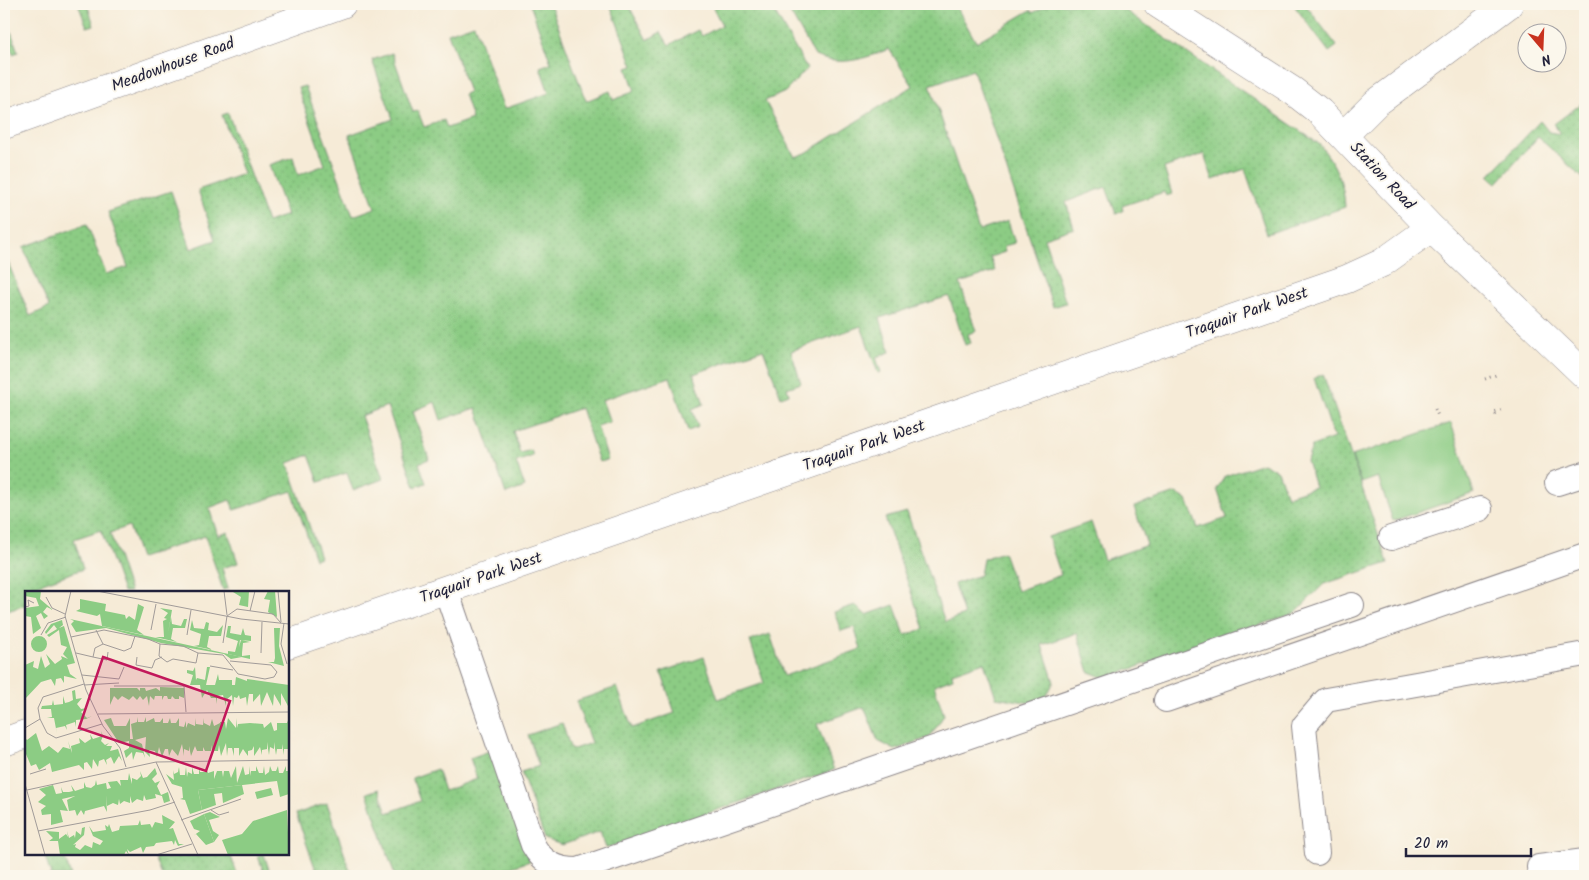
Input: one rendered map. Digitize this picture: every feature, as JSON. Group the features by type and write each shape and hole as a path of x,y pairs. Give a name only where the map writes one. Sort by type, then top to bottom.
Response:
{"street":[{"name":"Meadowhouse Road","path":"4,125 342,4"},
{"name":"Station Road","path":"1158,4 1293,91 1320,112 1431,228 1585,374"},
{"path":"1344,135 1376,104 1509,4"},
{"name":"Traquair Park West","path":"289,644 1346,279 1382,264 1431,228"},
{"path":"4,742 25,734"}],"lane":[{"path":"1557,483 1585,474"},
{"path":"1390,538 1480,508"},
{"path":"1166,700 1585,555"},
{"path":"446,590 534,845 548,862 566,870 587,867 1352,605"},
{"path":"1317,853 1304,726 1326,700 1585,654"},
{"path":"1540,876 1539,867 1585,862"}],"path":[{"path":"1484,379 1496,375"},
{"path":"1435,408 1438,416"},
{"path":"1496,415 1494,412 1503,409"}],"green space":[{"path":"78,4 87,4 94,25 87,27"},
{"path":"530,4 550,4 586,101 610,91 613,100 635,91 627,68 633,66 610,4 628,4 647,40 661,32 669,45 698,30 702,36 722,25 711,4 770,4 807,69 785,92 765,101 795,157 806,153 913,86 889,49 861,59 843,61 834,61 815,56 785,4 955,4 976,42 1031,10 1033,13 1049,4 1116,4 1319,144 1330,158 1338,173 1343,189 1345,207 1267,234 1245,169 1213,180 1204,154 1164,168 1172,194 1166,196 1164,192 1122,206 1123,211 1116,214 1106,187 1066,202 1074,228 1044,238 1066,303 1053,307 973,70 930,85 979,231 1008,221 1015,243 1004,246 1005,252 990,257 995,271 960,283 976,331 968,334 971,343 965,345 949,296 880,318 890,352 876,357 881,372 878,373 861,326 791,351 801,383 787,388 789,394 781,397 763,349 694,374 704,404 692,409 698,427 688,431 670,377 602,400 610,422 597,426 608,460 599,462 581,408 513,431 520,453 531,450 533,456 516,462 525,487 506,494 476,408 441,420 435,402 413,411 429,459 419,463 426,483 415,487 387,406 361,416 383,479 353,490 347,473 319,482 309,455 288,463 320,557 315,559 292,491 234,510 230,500 209,508 218,536 228,532 238,563 222,568 228,588 223,590 205,536 140,558 129,526 110,533 130,591 123,591 101,530 74,539 83,569 28,588 28,591 25,591 25,605 4,612 4,253 30,316 49,307 23,247 87,224 106,274 128,267 108,212 171,191 191,249 215,240 198,190 243,174 222,115 228,113 267,222 287,215 269,165 293,157 298,175 325,165 298,88 305,86 353,216 375,208 349,135 393,119 372,60 392,53 413,112 418,111 424,127 444,120 447,128 472,119 464,94 469,92 448,33 474,24 504,109 549,93 540,67 551,63"},
{"path":"1293,4 1305,4 1337,46 1329,52"},
{"path":"4,11 18,52 13,54 4,30"},
{"path":"1585,101 1585,180 1538,137 1497,183 1489,176 1540,121 1549,132 1560,134 1554,124"},
{"path":"1323,374 1388,563 1324,584 1295,613 1105,678 1089,672 1077,633 1042,645 1054,682 1045,698 1031,703 996,697 984,662 952,673 953,678 934,685 944,715 930,737 895,750 878,741 864,707 817,724 834,770 606,848 600,832 562,845 545,839 521,772 539,766 528,735 562,723 571,750 591,743 576,701 617,687 632,728 675,713 661,672 704,657 718,699 764,683 750,641 770,634 784,676 861,649 854,627 841,631 834,612 855,605 866,615 894,605 905,635 924,629 885,518 907,512 945,622 964,615 954,584 980,575 983,559 1003,552 1017,591 1061,575 1048,537 1091,522 1104,560 1147,545 1134,507 1176,493 1187,500 1198,528 1227,518 1217,489 1225,476 1263,463 1278,471 1287,496 1315,487 1307,461 1312,446 1334,438 1314,378"},
{"path":"1451,423 1474,493 1393,521 1378,477 1361,483 1352,456"},
{"path":"492,750 530,861 491,874 492,876 395,876 367,793 379,789 387,813 420,801 412,778 437,769 444,791 477,779 470,758"},
{"path":"327,803 352,876 318,876 296,814"},
{"path":"44,855 63,855 71,876 49,876 51,875"},
{"path":"154,855 166,855 168,859 179,855 230,855 238,876 162,876"},
{"path":"264,855 271,876 265,876 258,856"}]}
